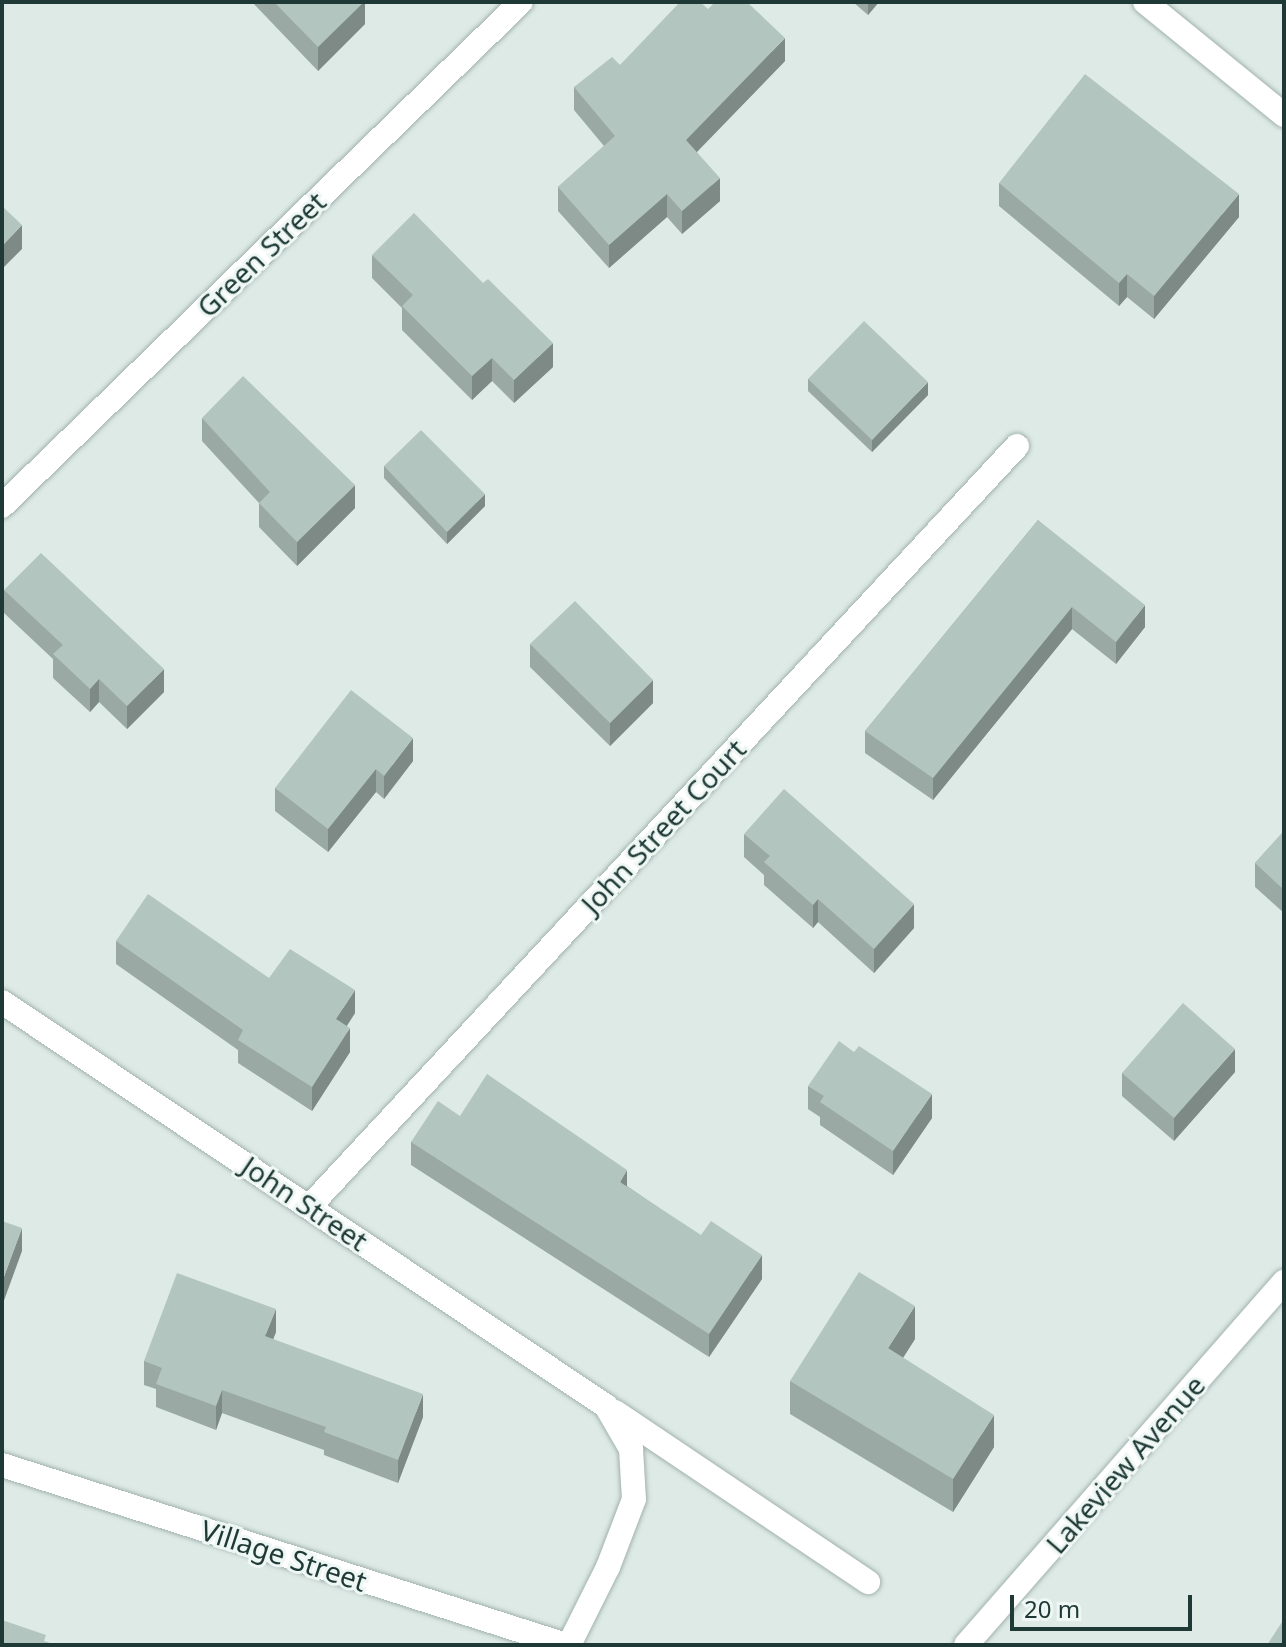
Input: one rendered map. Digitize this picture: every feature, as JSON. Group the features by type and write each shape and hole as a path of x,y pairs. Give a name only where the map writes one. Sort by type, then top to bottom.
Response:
{"street":[{"name":"Green Street","path":"2,506 521,2"},
{"path":"1145,2 1284,115"},
{"name":"John Street Court","path":"310,1206 1017,446"},
{"name":"John Street","path":"2,1002 868,1582"},
{"name":"Lakeview Avenue","path":"966,1645 1284,1282"},
{"name":"John Street","path":"568,1645 608,1567 634,1499 631,1449 606,1406"},
{"name":"Village Street","path":"2,1465 568,1645"}],"building":[{"path":"274,2 364,2 318,47"},
{"path":"680,2 700,2 708,9 715,2 747,2 785,38 686,140 720,178 682,211 667,194 609,245 558,187 615,136 574,87 612,57 620,65"},
{"path":"1085,74 1239,194 1154,296 1127,274 1119,283 999,183"},
{"path":"2,206 22,225 2,246"},
{"path":"414,213 483,283 488,279 553,343 514,380 492,358 472,376 402,306 413,295 372,255"},
{"path":"864,321 928,382 872,440 808,379"},
{"path":"243,376 355,485 297,542 259,503 270,492 202,418"},
{"path":"421,430 485,494 447,532 384,466"},
{"path":"1038,520 1145,605 1116,642 1072,607 933,778 865,731"},
{"path":"41,553 164,669 127,706 99,679 90,689 53,654 63,645 4,590"},
{"path":"575,601 653,680 610,723 530,644"},
{"path":"351,690 413,738 384,776 376,769 328,829 275,788"},
{"path":"784,789 914,904 874,949 818,899 813,905 764,862 770,856 744,834"},
{"path":"1284,831 1284,890 1255,863"},
{"path":"148,894 269,978 290,949 355,990 336,1019 350,1028 312,1087 238,1040 243,1030 116,941"},
{"path":"1183,1003 1235,1049 1174,1118 1122,1073"},
{"path":"839,1041 854,1052 859,1046 932,1094 893,1151 820,1102 824,1096 808,1086"},
{"path":"487,1074 627,1170 620,1182 701,1235 711,1221 762,1255 709,1334 411,1142 438,1101 460,1116"},
{"path":"2,1221 22,1228 2,1282"},
{"path":"859,1272 915,1306 888,1348 994,1415 953,1479 790,1381"},
{"path":"177,1273 276,1309 265,1336 423,1394 398,1460 324,1432 326,1427 222,1390 216,1406 156,1384 162,1368 144,1361"},
{"path":"1284,1619 1284,1645 1267,1645"},
{"path":"2,1620 46,1635 44,1641 56,1645 2,1645"}]}
